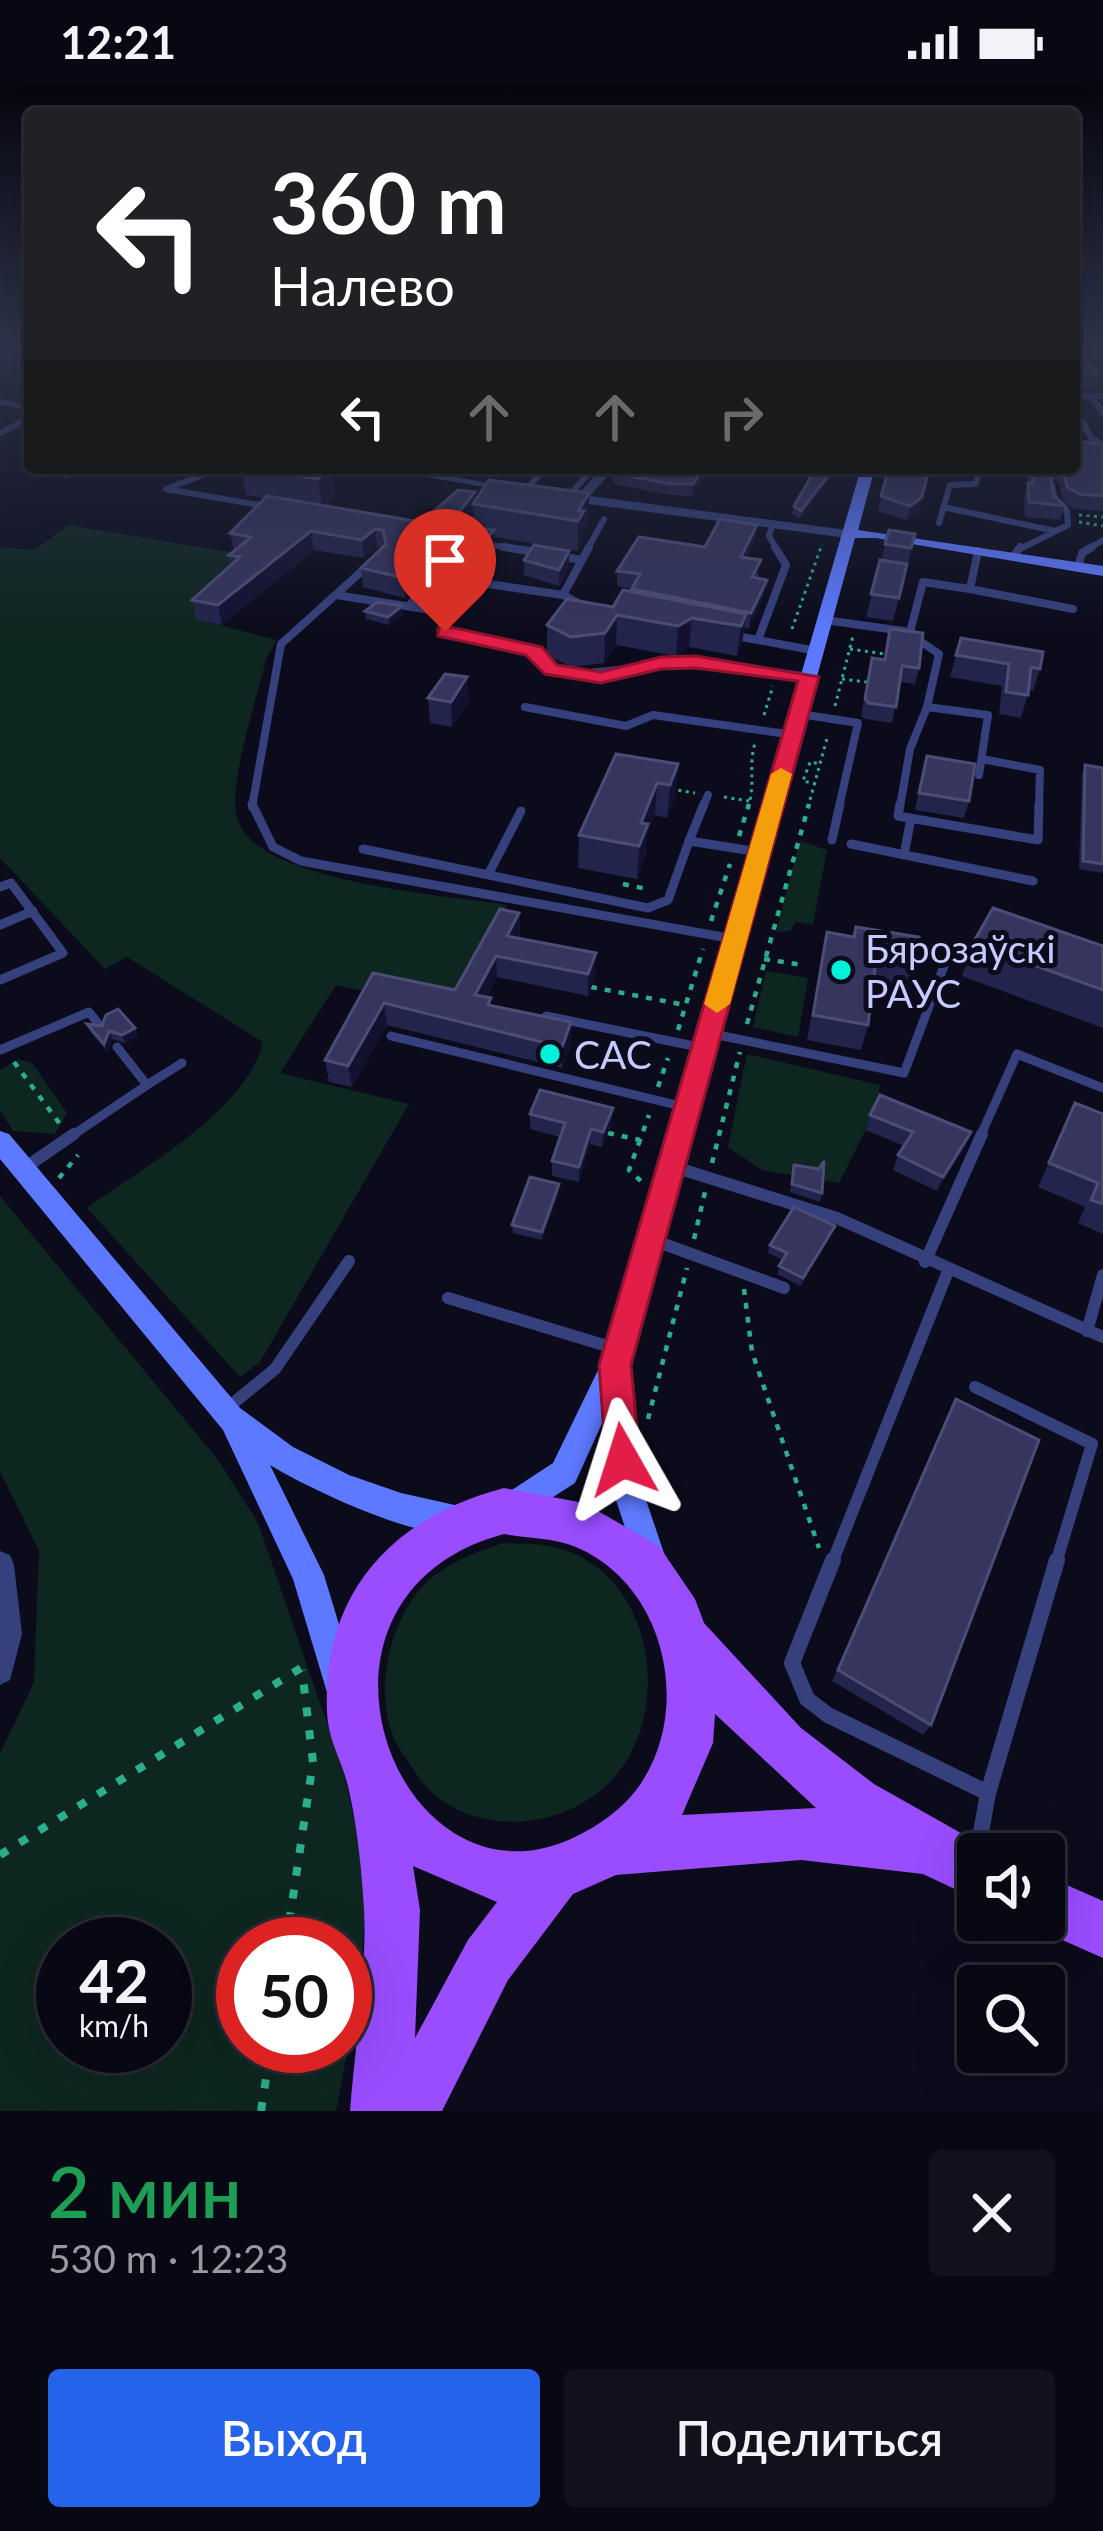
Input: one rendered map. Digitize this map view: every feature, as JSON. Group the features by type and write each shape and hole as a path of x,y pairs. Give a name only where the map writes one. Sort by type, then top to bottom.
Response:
{"main road":[{"path":"350,1718 353,1654 377,1595 416,1550 545,1490 564,1473 617,1357 734,939 747,850 797,724 866,474"},
{"path":"848,534 1103,571"},
{"path":"0,1141 226,1414 269,1452 323,1481 422,1515 547,1511 588,1522 625,1544 657,1576"},
{"path":"617,1357 629,1494 657,1576 688,1640 732,1702 790,1756 957,1862"},
{"path":"226,1414 308,1575 371,1787 392,1910 381,2111"},
{"path":"614,1848 656,1807 684,1754 695,1696 688,1640"},
{"path":"371,1787 391,1819 417,1842 481,1874 553,1874 614,1848 801,1833 957,1863"},
{"path":"409,2111 488,1960 553,1874"},
{"path":"1065,1913 1103,1930"}],"street":[{"path":"430,474 848,534"},
{"path":"574,498 602,474"},
{"path":"0,1564 8,1634 0,1670"}],"lane":[{"path":"1088,453 1103,454"},
{"path":"201,474 180,478 166,489 278,508"},
{"path":"526,490 540,474"},
{"path":"574,498 589,474"},
{"path":"939,523 950,485 976,484 978,474"},
{"path":"1014,556 1022,545 1055,531 1068,518 1056,507 1052,485"},
{"path":"943,508 1055,531"},
{"path":"563,596 604,519"},
{"path":"758,640 786,566 769,536 772,526"},
{"path":"1078,567 1082,553 1103,540"},
{"path":"479,543 582,560"},
{"path":"970,590 978,551"},
{"path":"380,555 281,644 251,810 273,847 301,861 734,939"},
{"path":"409,606 446,556"},
{"path":"901,578 1073,609"},
{"path":"910,632 923,582"},
{"path":"482,583 563,596 586,605"},
{"path":"336,595 437,611 445,632 535,651 535,658 551,670 601,678 661,663 696,662 809,677"},
{"path":"825,620 910,632 939,655 910,749 898,816 1038,840 1040,770 982,759"},
{"path":"712,632 817,651"},
{"path":"927,706 988,715 979,775"},
{"path":"525,707 626,726 653,715 759,730 858,723 832,840"},
{"path":"363,849 648,908 668,899 708,795"},
{"path":"490,872 521,812"},
{"path":"904,855 911,818"},
{"path":"689,841 747,850"},
{"path":"851,844 1034,881"},
{"path":"0,886 10,883 63,953 0,980"},
{"path":"0,925 33,911"},
{"path":"546,1016 674,1041 743,1040 904,1073 950,950"},
{"path":"3,1049 89,1012 101,1028"},
{"path":"391,1036 688,1108"},
{"path":"117,1047 147,1084"},
{"path":"926,1262 1017,1054 1103,1088"},
{"path":"21,1171 182,1063"},
{"path":"671,1166 836,1218 1103,1337"},
{"path":"650,1239 784,1288"},
{"path":"226,1414 275,1369 349,1261"},
{"path":"948,1271 792,1663 807,1699 828,1715 988,1793"},
{"path":"1088,1331 1103,1275"},
{"path":"448,1298 617,1357"},
{"path":"972,1833 1092,1444 975,1387"}],"path":[{"path":"1068,518 1103,517"},
{"path":"1068,518 1103,526"},
{"path":"786,645 823,540"},
{"path":"850,649 885,654"},
{"path":"608,1133 640,1141 707,935 747,850 755,783 750,760 778,672"},
{"path":"842,679 867,682"},
{"path":"816,784 803,781 810,762 821,764"},
{"path":"644,1435 764,959 812,801"},
{"path":"764,959 803,965"},
{"path":"591,987 686,1005"},
{"path":"3,1049 53,1121 91,1141 58,1176 63,1197"},
{"path":"742,1273 752,1352 827,1570"},
{"path":"0,1855 301,1668 313,1762 290,1917"},
{"path":"261,2111 267,2073"}],"green space":[{"path":"68,525 254,556 197,619 277,640 267,656 237,783 237,818 251,840 278,858 357,882 507,905 450,1010 336,985 280,1073 409,1104 260,1362 240,1377 87,1208 215,1114 253,1067 263,1042 127,957 105,969 0,858 0,547 35,550"},
{"path":"800,841 827,850 813,924 796,922 790,931 776,932"},
{"path":"766,971 808,978 798,1037 753,1027"},
{"path":"747,1054 880,1085 876,1110 839,1183 762,1170 728,1147"},
{"path":"18,1059 32,1063 67,1113 55,1134 13,1131 0,1111 0,1070"},
{"path":"0,1196 219,1461 258,1523 344,1773 367,1879 365,1917 216,1917 216,2073 343,2073 336,2111 0,2111 0,1754 34,1682 39,1551 0,1471"},
{"path":"503,1543 549,1546 581,1557 607,1576 627,1601 647,1663 641,1728 611,1781 564,1812 508,1822 454,1808 430,1791 393,1736 385,1694 390,1649 418,1592 446,1568"}],"building":[{"path":"1080,445 1103,445 1103,496 1079,494 1067,487 1064,474 1080,474"},
{"path":"619,474 700,474 693,484"},
{"path":"813,474 829,474 801,511 794,506"},
{"path":"887,474 928,474 922,497 910,506 881,496"},
{"path":"1032,474 1051,474 1053,494 1065,506 1029,502 1028,483 1033,483"},
{"path":"489,480 589,493 578,511 584,511 578,521 473,504"},
{"path":"458,490 475,492 456,516 433,512"},
{"path":"267,496 445,526 403,578 361,568 386,544 383,530 375,529 362,540 311,531 218,605 192,600 240,557 229,555 251,537 230,533"},
{"path":"720,519 757,525 741,557 761,560 752,577 767,580 751,613 632,589 640,574 617,571 639,537 705,547"},
{"path":"462,525 494,530 456,579 424,574"},
{"path":"889,530 915,534 911,548 885,544"},
{"path":"534,545 569,551 559,570 524,560"},
{"path":"880,560 907,564 899,598 871,594"},
{"path":"623,590 746,614 741,626 692,618 678,626 617,615 605,633 571,637 547,625 567,599 613,607"},
{"path":"377,602 402,606 388,617 365,611"},
{"path":"890,629 923,633 919,668 902,666 896,707 865,699 872,658 885,660"},
{"path":"961,638 1043,652 1040,669 1031,667 1028,695 1006,692 1009,664 956,655"},
{"path":"445,674 467,677 451,702 428,698"},
{"path":"616,754 678,764 670,785 657,783 641,823 648,824 639,846 579,835"},
{"path":"927,756 975,764 969,801 919,793"},
{"path":"1085,765 1103,768 1103,864 1083,861"},
{"path":"993,908 1103,946 1103,990 973,943"},
{"path":"500,909 519,913 507,936 596,953 588,974 496,956 475,995 491,998 488,1005 571,1022 562,1047 384,1003 348,1066 325,1060 373,973 455,990"},
{"path":"856,927 919,937 916,967 876,960 868,1025 813,1015 827,932 854,937"},
{"path":"118,1009 135,1028 122,1035 109,1031 104,1044 87,1024 102,1026 106,1015"},
{"path":"540,1090 613,1108 603,1132 591,1129 579,1167 552,1161 565,1123 530,1114"},
{"path":"880,1095 971,1132 943,1177 898,1155 913,1132 870,1115"},
{"path":"1075,1103 1103,1114 1103,1204 1091,1200 1098,1183 1049,1163"},
{"path":"824,1161 822,1193 792,1184 794,1165 819,1169"},
{"path":"530,1177 559,1184 542,1232 512,1225"},
{"path":"794,1207 835,1226 803,1278 779,1266 787,1253 770,1245"},
{"path":"956,1399 1039,1440 931,1725 838,1670"}],"slow traffic":[{"path":"717,1004 781,774"}],"place":[{"name":"Бярозаўскі РАУС","path":"841,970"},
{"name":"САС","path":"550,1054"}],"route":[{"path":"445,632 535,651 535,658 551,670 601,678 661,663 696,662 809,677 615,1365 623,1460"}]}
